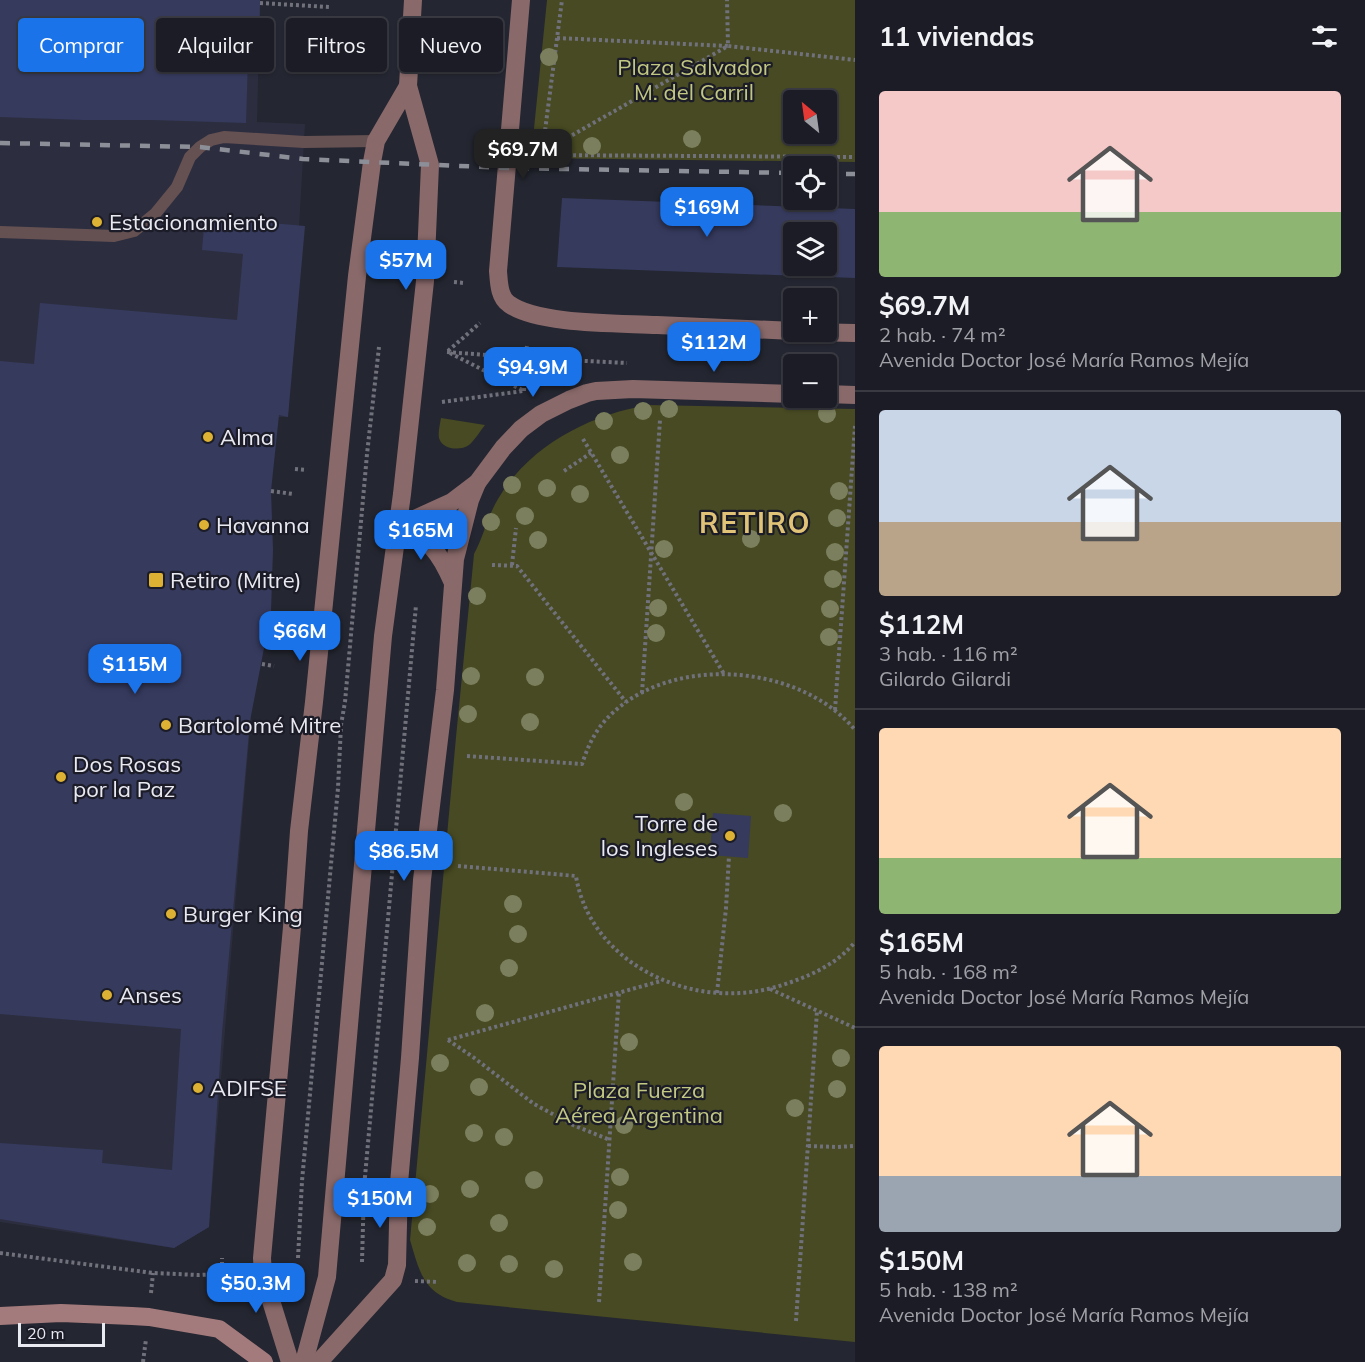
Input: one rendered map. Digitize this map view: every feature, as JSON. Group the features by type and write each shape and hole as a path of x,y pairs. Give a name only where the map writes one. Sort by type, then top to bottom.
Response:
{"main road":[{"path":"304,1362 327,1277 382,646 410,424 425,281 430,165 408,86 413,0"},
{"path":"521,0 498,271 502,295 510,305 521,312 547,318 783,331"},
{"path":"290,1362 262,1275 262,1258 299,831 357,276 372,162 376,141 408,86"},
{"path":"837,333 855,333"},
{"path":"319,1362 393,1280 397,1264 399,1183 422,880 445,690 455,559 470,500 477,483 503,448 521,429 541,414 586,393 633,389 783,394"},
{"path":"837,394 855,395"},
{"path":"397,527 447,505 477,483"},
{"path":"397,527 429,543 442,561 454,585"},
{"path":"0,1316 61,1313 149,1317 219,1329 264,1362"}],"lane":[{"path":"0,232 114,236 134,231 155,214 177,187 190,157 211,140 224,136 304,142 376,141"}],"path":[{"path":"542,155 562,0"},
{"path":"727,0 728,46"},
{"path":"260,3 328,7"},
{"path":"557,38 728,46 855,60"},
{"path":"542,155 728,46"},
{"path":"542,155 855,157"},
{"path":"454,282 464,283"},
{"path":"447,352 480,323"},
{"path":"524,391 527,346"},
{"path":"298,1258 302,1181 338,788 341,725 379,347"},
{"path":"447,352 631,363"},
{"path":"447,352 524,391"},
{"path":"442,402 524,391"},
{"path":"642,693 660,420"},
{"path":"835,711 855,426"},
{"path":"583,439 724,674"},
{"path":"564,471 591,453"},
{"path":"295,469 307,470"},
{"path":"271,491 292,494"},
{"path":"512,565 516,528"},
{"path":"492,565 516,566 626,702"},
{"path":"362,1262 364,1188 417,605"},
{"path":"262,664 274,666"},
{"path":"467,756 582,764 590,742 601,725 626,702 659,685 724,674 749,675 776,681 809,694 835,711 855,730"},
{"path":"849,722 855,717"},
{"path":"717,993 729,856"},
{"path":"458,866 576,876 585,910 599,933 608,942 629,961 662,980 697,990 738,993 769,988 800,979 824,967 855,942"},
{"path":"610,1140 573,1125 534,1104 448,1040 662,980"},
{"path":"769,988 855,1028"},
{"path":"599,1302 619,992"},
{"path":"796,1321 817,1011"},
{"path":"808,1146 855,1146"},
{"path":"0,1254 164,1273 218,1274 222,1271 222,1258"},
{"path":"426,1281 439,1282"}],"shaded area":[{"path":"0,0 260,0 260,18 156,18 156,72 258,72 257,122 305,124 288,417 277,417 209,1227 174,1248 0,1222"}],"green space":[{"name":"Plaza Salvador M. del Carril","path":"547,0 855,0 855,162 837,162 837,156 783,156 783,161 531,158"},
{"name":"Plaza Fuerza Aérea Argentina","path":"648,405 855,409 855,1342 457,1302 437,1293 424,1279 410,1240 474,554 498,499 526,463 562,436 604,416"},
{"path":"441,418 485,425 469,445 452,448 444,445 439,438"}],"building":[{"path":"0,0 260,0 260,18 156,18 156,72 248,72 246,123 0,117"},
{"path":"562,198 783,206 783,210 855,209 855,278 801,276 837,276 837,222 783,222 783,275 557,267"},
{"path":"205,217 305,226 288,417 279,415 271,491 273,550 271,612 250,721 222,1033 209,1227 174,1248 0,1219 0,1143 103,1150 102,1163 172,1170 181,1029 0,1014 0,361 34,364 40,303 237,320 243,254 202,250"},
{"name":"Torre de los Ingleses","path":"713,813 751,816 748,858 710,855"}],"railway":[{"path":"0,143 200,147 303,159 506,168 783,173"},
{"path":"837,174 855,174"}],"place":[{"name":"Estacionamiento","path":"97,222"},
{"name":"Alma","path":"208,437"},
{"name":"Havanna","path":"204,525"},
{"name":"Retiro (Mitre)","path":"156,580"},
{"name":"Bartolomé Mitre","path":"166,725"},
{"name":"Dos Rosas por la Paz","path":"61,777"},
{"name":"Torre de los Ingleses","path":"730,836"},
{"name":"Burger King","path":"171,914"},
{"name":"Anses","path":"107,995"},
{"name":"ADIFSE","path":"198,1088"}],"district":[{"name":"RETIRO","path":"755,522"}]}
